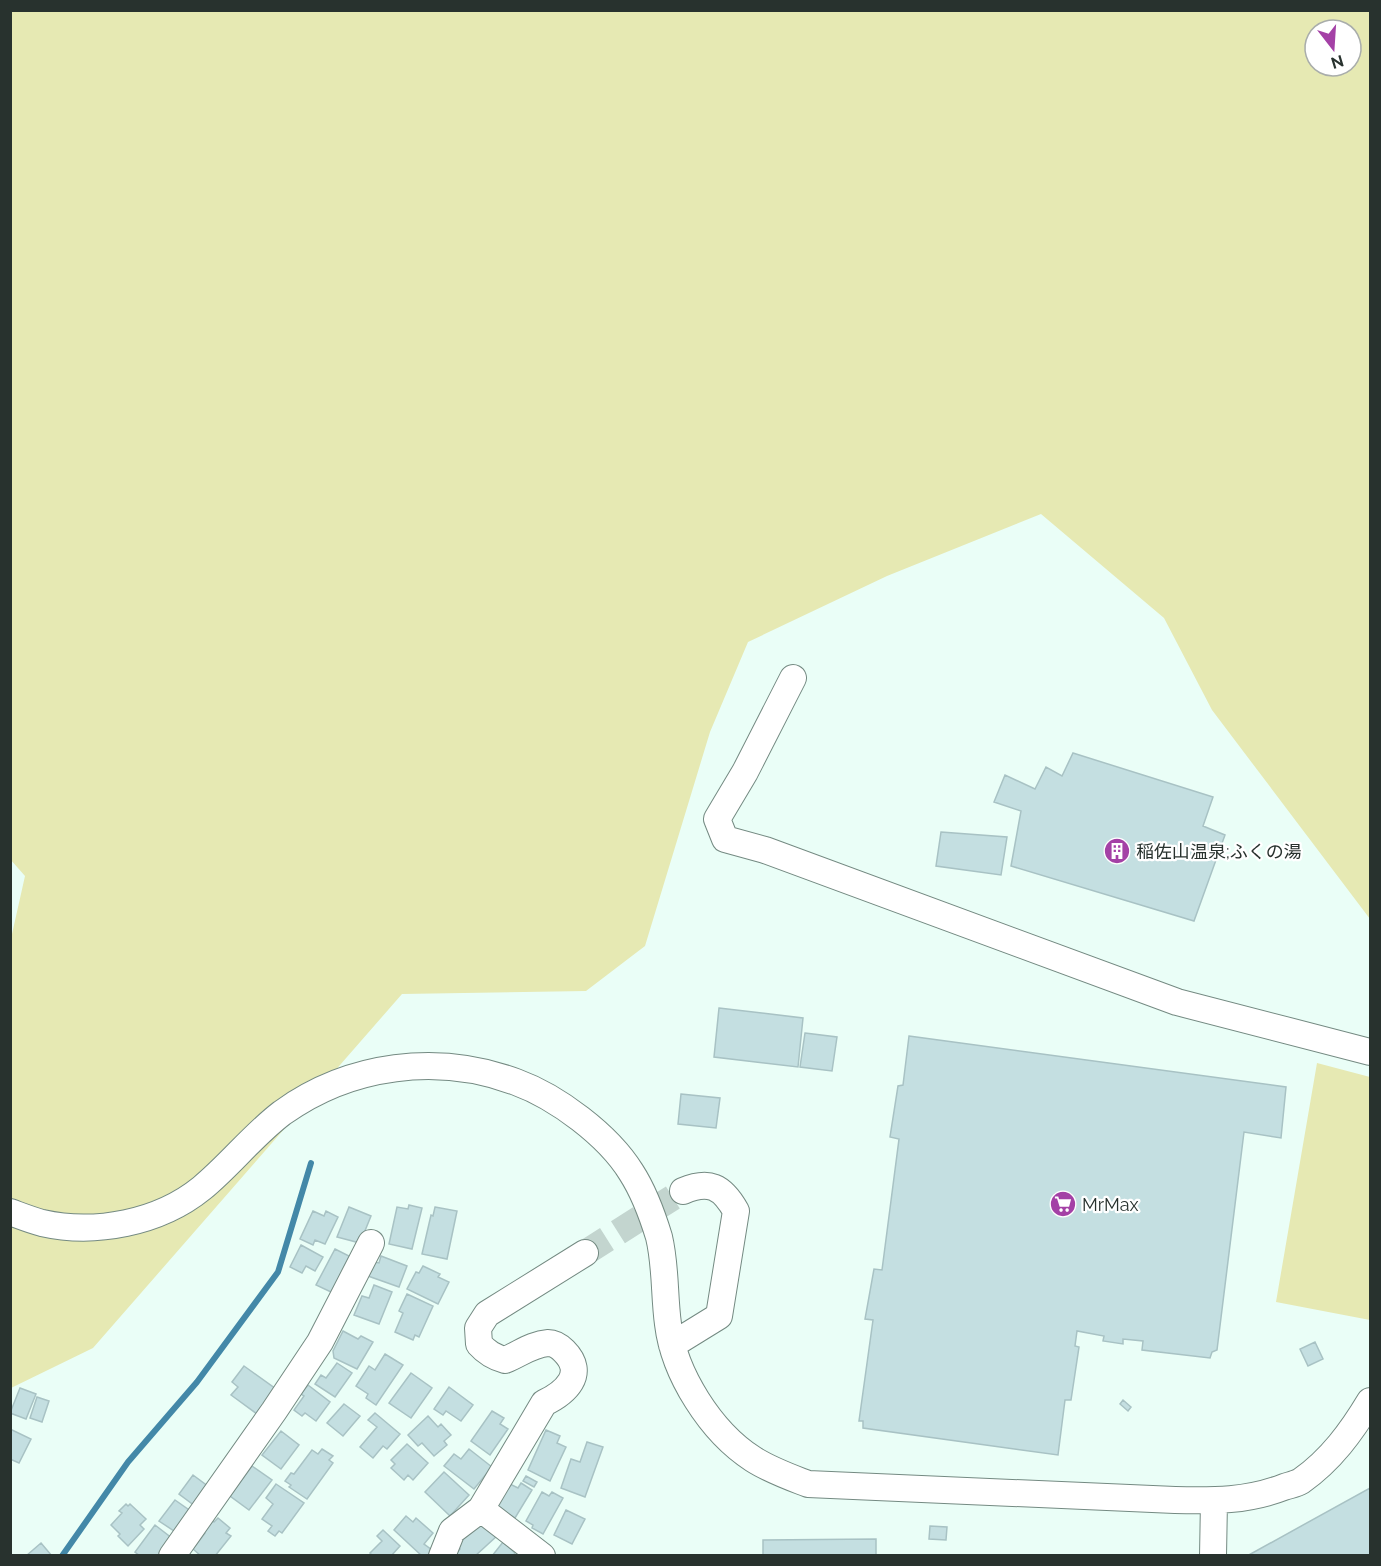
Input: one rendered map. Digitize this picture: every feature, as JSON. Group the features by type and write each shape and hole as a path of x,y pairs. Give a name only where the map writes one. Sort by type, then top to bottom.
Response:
{"street":[{"path":"793,678 745,772 717,819 725,838 787,858 1177,1002 1371,1052"},
{"path":"10,1212 42,1223 78,1227 111,1226 147,1217 169,1208 202,1188 281,1114 321,1090 341,1081 390,1068 457,1067 514,1081 552,1098 574,1113 629,1169 647,1203 659,1240 672,1345 698,1402 722,1432 753,1459 808,1484 1214,1501 1260,1496 1300,1482 1337,1448 1371,1401"},
{"path":"672,1345 719,1316 736,1210 728,1196 716,1188 699,1184 683,1191"},
{"path":"172,1556 274,1411 320,1341 335,1316 371,1242"},
{"path":"442,1556 452,1531 481,1509 544,1403 560,1395 571,1381 575,1370 570,1358 562,1348 551,1343 535,1345 505,1360 496,1357 479,1344 478,1328 488,1314 585,1253"},
{"path":"1214,1501 1214,1556"},
{"path":"481,1509 542,1556"}],"green space":[{"path":"11,11 1370,11 1370,919 1212,710 1164,618 1041,514 887,576 748,642 710,732 645,946 586,991 402,994 93,1348 11,1388 10,943 25,876 10,859"},
{"path":"1317,1063 1370,1077 1370,1320 1276,1302"}],"building":[{"name":"稲佐山温泉;ふくの湯","path":"1073,753 1213,797 1203,826 1225,835 1194,921 1011,866 1021,811 994,802 1005,775 1035,789 1046,767 1062,776"},
{"path":"941,832 1007,837 1001,875 936,866"},
{"path":"719,1008 803,1018 798,1067 714,1057"},
{"path":"805,1033 837,1037 832,1071 800,1067"},
{"name":"MrMax","path":"909,1036 1286,1087 1281,1138 1244,1132 1217,1350 1212,1352 1210,1358 1142,1350 1143,1341 1123,1339 1123,1344 1103,1341 1104,1336 1077,1331 1075,1346 1079,1347 1071,1400 1065,1400 1058,1455 863,1428 863,1421 859,1421 873,1320 865,1319 874,1269 882,1270 899,1139 890,1137 898,1086 903,1085"},
{"path":"681,1094 720,1098 716,1128 678,1124"},
{"path":"409,1205 422,1208 412,1249 389,1244 397,1207 408,1209"},
{"path":"349,1207 371,1216 360,1243 337,1237"},
{"path":"435,1207 457,1211 447,1259 422,1254"},
{"path":"313,1211 324,1216 326,1211 338,1217 325,1244 315,1240 313,1245 300,1239"},
{"path":"301,1245 323,1257 315,1271 306,1266 302,1273 290,1267"},
{"path":"335,1249 355,1259 341,1286 336,1284 331,1292 316,1285"},
{"path":"381,1256 407,1266 399,1287 368,1276 374,1262 379,1263"},
{"path":"423,1266 440,1274 438,1277 449,1282 438,1304 407,1289 416,1272 419,1273"},
{"path":"374,1285 392,1292 379,1324 354,1315 362,1296 369,1298"},
{"path":"407,1294 433,1306 419,1337 415,1335 413,1340 395,1332 403,1313 399,1311"},
{"path":"343,1331 358,1339 361,1336 373,1342 357,1369 334,1358 333,1351"},
{"path":"1315,1342 1323,1359 1308,1366 1300,1349"},
{"path":"385,1354 403,1365 376,1405 366,1398 368,1394 356,1386 369,1366 375,1370"},
{"path":"337,1363 352,1373 335,1397 315,1384 321,1375 326,1378"},
{"path":"244,1366 276,1389 257,1414 231,1395 238,1387 232,1382"},
{"path":"411,1373 432,1388 411,1418 389,1403"},
{"path":"308,1385 330,1402 316,1421 305,1413 302,1416 294,1410 304,1396 301,1394"},
{"path":"449,1387 473,1405 461,1421 446,1411 443,1415 434,1409"},
{"path":"20,1388 36,1394 26,1419 10,1413"},
{"path":"37,1397 49,1401 42,1422 30,1418"},
{"path":"1123,1400 1131,1407 1128,1411 1120,1404"},
{"path":"344,1404 360,1416 343,1436 327,1423"},
{"path":"492,1411 504,1418 500,1424 508,1429 490,1455 471,1441"},
{"path":"375,1413 400,1434 387,1449 383,1446 373,1458 360,1447 377,1427 368,1420"},
{"path":"428,1416 438,1427 441,1424 451,1435 444,1441 447,1445 434,1456 422,1443 418,1446 408,1435"},
{"path":"10,1429 31,1439 19,1463 10,1459"},
{"path":"546,1430 560,1436 557,1443 566,1447 550,1481 528,1470"},
{"path":"281,1431 299,1445 281,1469 262,1455"},
{"path":"587,1442 603,1447 585,1497 561,1488 571,1459 580,1462"},
{"path":"407,1444 428,1463 413,1480 408,1475 404,1480 391,1468 395,1464 391,1460"},
{"path":"322,1449 333,1456 329,1460 333,1463 307,1499 289,1487 291,1485 285,1481 291,1473 294,1474 312,1450 318,1454"},
{"path":"469,1449 492,1467 474,1489 444,1466 454,1454 461,1459"},
{"path":"252,1466 272,1480 249,1510 230,1496"},
{"path":"444,1472 469,1495 450,1516 425,1492"},
{"path":"193,1475 209,1487 195,1506 179,1494"},
{"path":"526,1476 537,1482 534,1487 523,1481"},
{"path":"521,1483 532,1490 515,1518 496,1507 510,1484 518,1488"},
{"path":"276,1484 304,1503 282,1533 279,1531 275,1536 268,1531 272,1526 262,1519 273,1504 266,1498"},
{"path":"1370,1488 1370,1556 1247,1556"},
{"path":"542,1492 549,1496 552,1492 563,1498 543,1534 532,1528 533,1525 526,1521"},
{"path":"175,1500 192,1512 177,1533 159,1521"},
{"path":"126,1504 128,1506 130,1504 146,1519 140,1525 144,1529 128,1546 111,1525 122,1513 119,1511"},
{"path":"566,1510 585,1519 572,1544 554,1535"},
{"path":"406,1516 413,1522 416,1518 433,1533 424,1544 432,1550 427,1556 422,1556 394,1530"},
{"path":"218,1518 230,1528 226,1533 231,1536 215,1556 201,1556 193,1549 205,1533 202,1530 210,1519 214,1522"},
{"path":"481,1520 498,1535 475,1556 453,1556 460,1549 455,1543"},
{"path":"155,1525 173,1539 161,1556 140,1556 135,1552"},
{"path":"930,1526 947,1527 946,1540 929,1539"},
{"path":"383,1530 400,1546 391,1556 373,1556 370,1553 382,1541 377,1536"},
{"path":"876,1539 876,1556 763,1556 763,1540"},
{"path":"503,1542 515,1553 513,1556 492,1556"},
{"path":"41,1543 52,1556 26,1556"}],"waterway":[{"path":"62,1556 128,1462 197,1382 278,1272 311,1163"}],"tunnel":[{"path":"585,1253 683,1191"}],"place":[{"name":"稲佐山温泉;ふくの湯","path":"1117,851"},
{"name":"MrMax","path":"1063,1204"}]}
